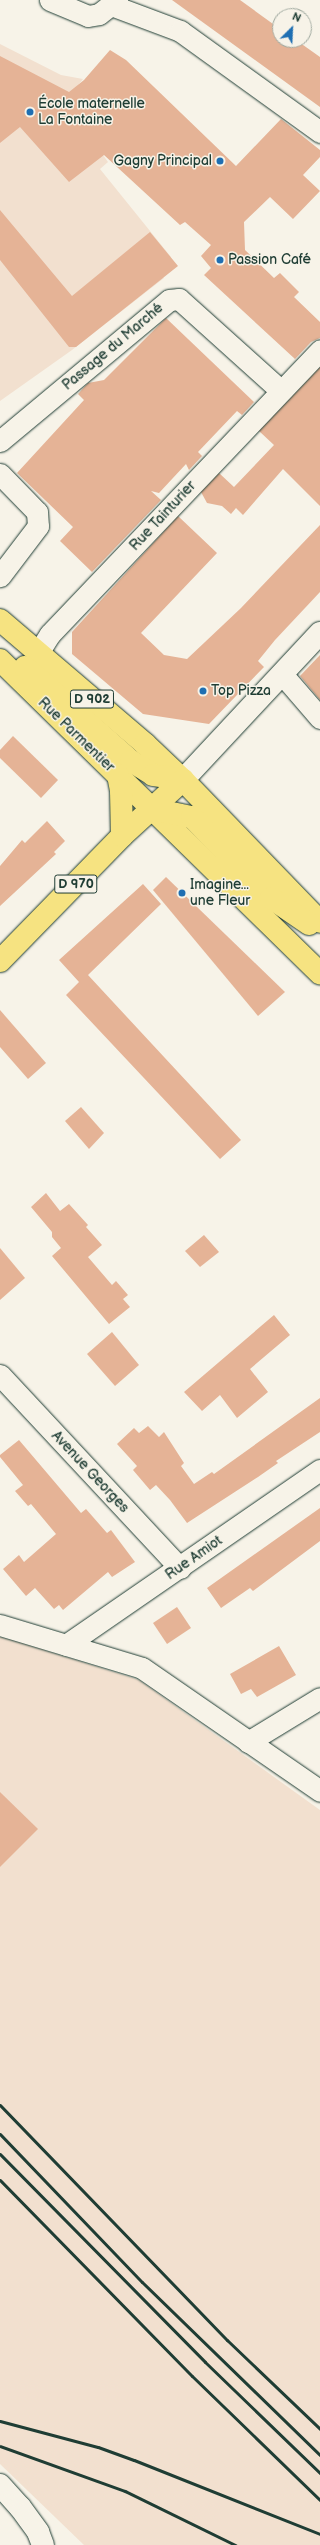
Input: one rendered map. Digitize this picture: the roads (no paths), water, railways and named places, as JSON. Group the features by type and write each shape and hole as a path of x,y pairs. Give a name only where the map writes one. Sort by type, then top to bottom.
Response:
{"main road":[{"name":"D 902","path":"0,620 145,744 183,780 320,922"},
{"path":"153,809 183,780 320,633"},
{"path":"0,651 14,657 35,686 130,761 153,775 183,780"},
{"name":"Rue Parmentier","path":"0,660 35,686 118,775 153,809"},
{"path":"118,775 121,791 122,836"},
{"name":"D 902","path":"153,809 320,973"},
{"path":"153,809 192,817 271,898 320,932"},
{"name":"D 970","path":"0,961 122,836 153,809"},
{"path":"0,2485 20,2507 38,2532 43,2545"}],"street":[{"path":"50,0 88,16 99,14 112,2 180,31 320,132"},
{"name":"Passage du Marché","path":"0,441 169,300 179,299 281,391"},
{"name":"Rue Tainturier","path":"35,686 38,653 50,634 320,350"},
{"path":"0,474 37,512 38,526 0,576"},
{"path":"282,674 320,718"},
{"name":"Avenue Georges","path":"0,1375 180,1568"},
{"name":"Rue Amiot","path":"66,1645 180,1568 320,1470"},
{"path":"0,1625 142,1668 320,1791"},
{"path":"248,1742 320,1698"}],"railway":[{"path":"0,2105 227,2340 320,2429"},
{"path":"0,2134 142,2282 320,2455"},
{"path":"0,2154 205,2362 320,2473"},
{"path":"0,2180 192,2376 320,2500"},
{"path":"0,2421 98,2447 320,2534"},
{"path":"0,2446 125,2491 235,2545"}],"place":[{"name":"École maternelle La Fontaine","path":"30,112"},
{"name":"Gagny Principal","path":"220,161"},
{"name":"Passion Café","path":"220,260"},
{"name":"Top Pizza","path":"203,691"},
{"name":"Imagine... une Fleur","path":"182,893"}]}
